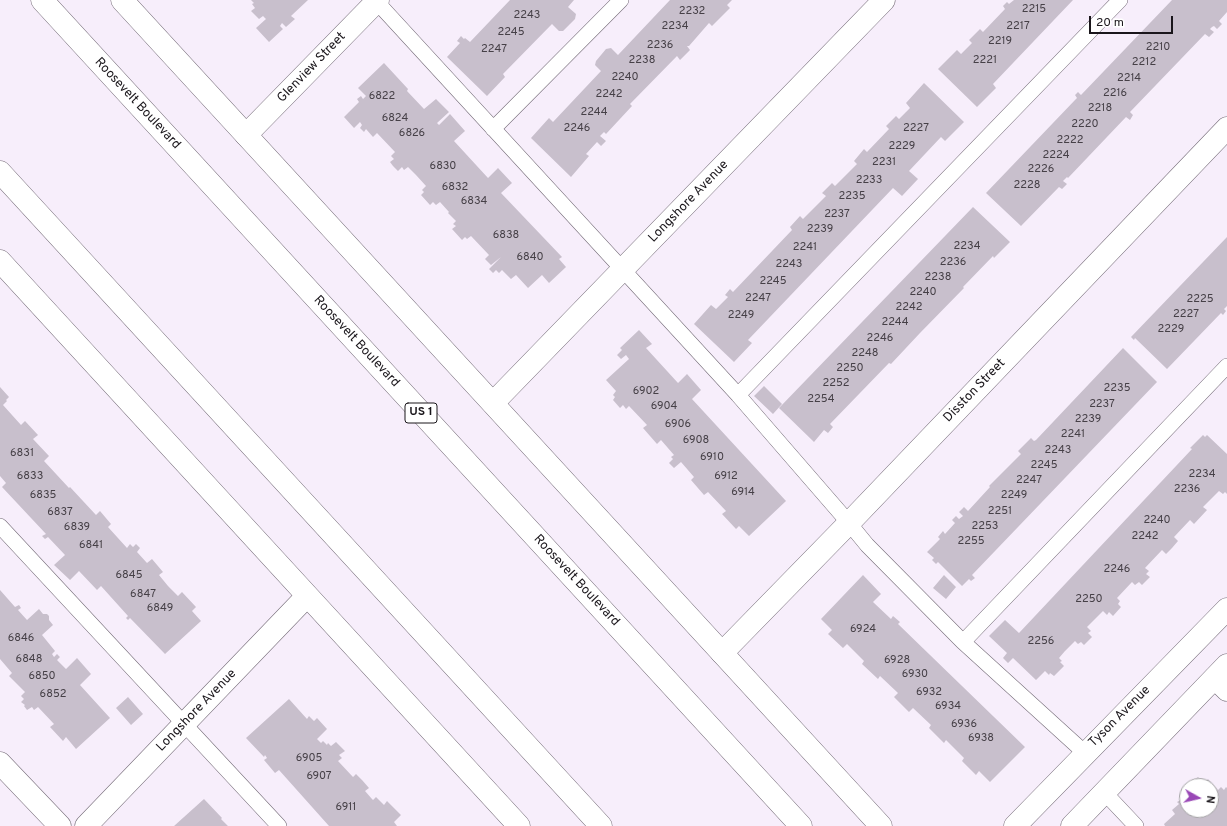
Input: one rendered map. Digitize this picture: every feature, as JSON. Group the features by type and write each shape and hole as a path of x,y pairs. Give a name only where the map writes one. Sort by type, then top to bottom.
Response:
{"main road":[{"name":"Roosevelt Boulevard","path":"42,0 801,826"},
{"path":"122,0 881,826"},
{"name":"Glenview Street","path":"246,135 376,0"},
{"name":"Longshore Avenue","path":"493,403 884,0"},
{"name":"Disston Street","path":"722,653 849,523 1227,128"},
{"path":"0,172 601,826"},
{"path":"0,261 519,826"},
{"name":"Longshore Avenue","path":"86,826 307,596"},
{"name":"Tyson Avenue","path":"1015,826 1227,609"},
{"path":"1072,826 1104,792 1223,678"},
{"path":"0,763 60,826"}],"lane":[{"path":"376,0 493,130 738,396 849,523 867,546 963,642 1085,753"},
{"path":"493,130 621,0"},
{"path":"738,396 1120,0"},
{"path":"963,642 1227,366"},
{"path":"0,526 279,826"},
{"path":"1104,792 1136,826"}],"building":[{"path":"251,0 308,0 291,16 295,19 286,27 282,23 280,26 283,29 269,42 256,28 266,19 263,16 259,19 251,11 255,8 252,4 254,3"},
{"path":"510,0 574,0 568,7 576,14 575,19 563,31 559,31 552,24 503,74 505,77 487,96 447,57 460,43 457,41 461,36 470,42"},
{"path":"670,0 732,0 727,5 730,8 712,26 709,23 689,46 687,46 690,50 680,60 677,56 630,104 632,106 606,134 604,132 600,136 606,141 601,146 597,142 586,154 589,156 571,177 531,138 549,118 553,122 601,71 595,65 596,61 606,49 611,48 618,55"},
{"path":"1014,0 1073,0 993,84 996,88 977,107 938,69 957,50 961,54 972,43 969,40 980,29 983,32 1005,9 1003,6 1007,2 1009,4"},
{"path":"1172,0 1227,0 1227,12 1219,21 1222,24 1217,29 1214,26 1212,27 1210,29 1214,32 1209,37 1205,34 1130,112 1133,115 1130,120 1126,117 1068,178 1067,177 1063,181 1067,184 1062,189 1059,187 1021,226 986,193 1077,98 1075,95 1078,92 1081,95"},
{"path":"384,63 424,109 436,99 449,112 437,123 439,125 450,114 465,131 454,141 488,178 498,168 512,183 501,193 562,257 559,259 566,267 549,283 542,275 528,288 516,275 511,279 502,270 499,273 496,270 493,273 489,269 501,257 491,265 485,259 489,255 471,236 467,239 465,237 462,240 452,229 456,226 453,224 456,221 440,202 436,205 433,202 430,205 421,195 424,192 422,190 426,186 416,175 408,167 404,170 402,167 398,171 393,166 390,162 394,159 391,156 395,152 377,133 373,137 366,129 364,132 360,128 362,125 360,122 354,128 344,117 359,102 357,99 361,96 363,99 366,96 358,88"},
{"path":"924,83 964,122 945,141 941,137 909,171 918,179 902,196 893,188 748,340 752,343 734,362 694,324 711,305 716,309 728,297 725,295 730,289 733,292 792,230 790,227 800,216 803,219 826,196 822,193 832,183 835,186 857,164 854,161 864,149 867,152 889,129 886,126 896,116 899,119 910,108 906,103"},
{"path":"973,207 1010,242 994,258 993,256 891,364 889,363 830,424 833,427 828,433 824,430 814,442 779,408"},
{"path":"1227,237 1227,306 1224,309 1226,311 1223,315 1221,313 1167,369 1135,338 1134,340 1131,337"},
{"path":"639,330 652,344 646,348 678,383 687,374 701,390 692,399 786,501 749,536 739,526 736,529 722,514 726,511 708,492 704,495 691,480 694,477 681,462 674,468 669,463 673,459 671,457 674,455 661,440 657,444 643,428 647,425 629,406 626,409 623,405 620,408 613,400 615,397 613,395 616,391 606,380 629,359 626,355 621,359 617,355 622,350 620,348"},
{"path":"1123,348 1157,382 972,575 975,578 971,581 969,579 962,586 938,562 936,564 932,560 934,558 927,552 940,539 938,537 943,531 945,534 955,523 952,520 956,516 959,519 963,516 959,512 964,507 968,511 990,487 989,486 1021,454 1018,451 1031,438 1034,441 1036,440"},
{"path":"764,386 782,404 773,414 754,396"},
{"path":"0,387 9,397 3,405 21,425 25,421 38,435 33,439 49,456 44,461 96,515 100,511 111,524 108,527 127,548 130,544 133,547 136,544 140,548 137,552 147,563 152,559 163,572 159,575 168,586 178,596 182,592 196,607 192,611 201,621 165,654 130,618 128,620 126,618 128,616 101,586 97,590 79,571 70,580 54,565 65,555 48,537 45,539 42,536 46,534 2,487 6,483 0,476"},
{"path":"1203,435 1205,437 1207,435 1227,454 1227,494 1225,492 1223,494 1219,491 1203,507 1207,510 1194,524 1190,520 1174,537 1178,541 1172,548 1166,554 1162,550 1145,568 1149,571 1146,574 1150,577 1142,585 1139,582 1135,585 1132,582 1117,598 1120,601 1118,604 1121,607 1113,616 1109,612 1107,615 1103,611 1087,627 1091,631 1088,633 1092,637 1084,645 1081,642 1078,644 1075,641 1065,651 1059,658 1062,661 1060,662 1064,666 1054,676 1050,673 1049,675 1045,671 1036,680 1013,658 1008,663 1003,658 1007,653 989,636 1005,620 1019,633 1192,449 1190,448"},
{"path":"863,575 881,594 873,602 891,619 893,616 900,622 898,624 1025,747 990,782 979,771 976,775 962,761 964,758 946,740 944,743 929,728 931,725 913,708 909,712 894,697 898,693 880,676 878,679 862,664 864,661 847,644 843,648 828,634 832,630 821,619"},
{"path":"944,575 956,587 946,599 933,588"},
{"path":"0,590 15,607 19,605 21,608 18,610 27,620 39,609 43,614 47,614 53,625 42,635 55,651 52,654 54,657 57,654 60,657 57,660 66,669 77,658 91,674 80,685 110,718 76,749 66,737 63,741 50,727 54,724 38,707 34,710 32,707 27,710 24,706 25,705 21,702 24,699 21,696 25,692 9,676 12,673 0,659"},
{"path":"128,697 143,714 131,725 116,708"},
{"path":"289,699 307,719 309,716 314,721 317,718 327,729 317,739 321,743 323,741 327,745 328,743 331,746 336,742 345,751 339,755 342,758 338,761 353,777 356,774 362,780 369,788 365,791 372,799 373,800 376,797 384,805 387,801 401,815 394,822 397,826 329,826 279,770 275,773 264,760 267,758 265,755 264,757 246,738"},
{"path":"1221,787 1224,790 1226,787 1227,788 1227,826 1165,826 1164,824 1175,814 1172,810 1179,804 1179,818 1219,818 1219,789"},
{"path":"204,799 228,826 174,826"}]}
